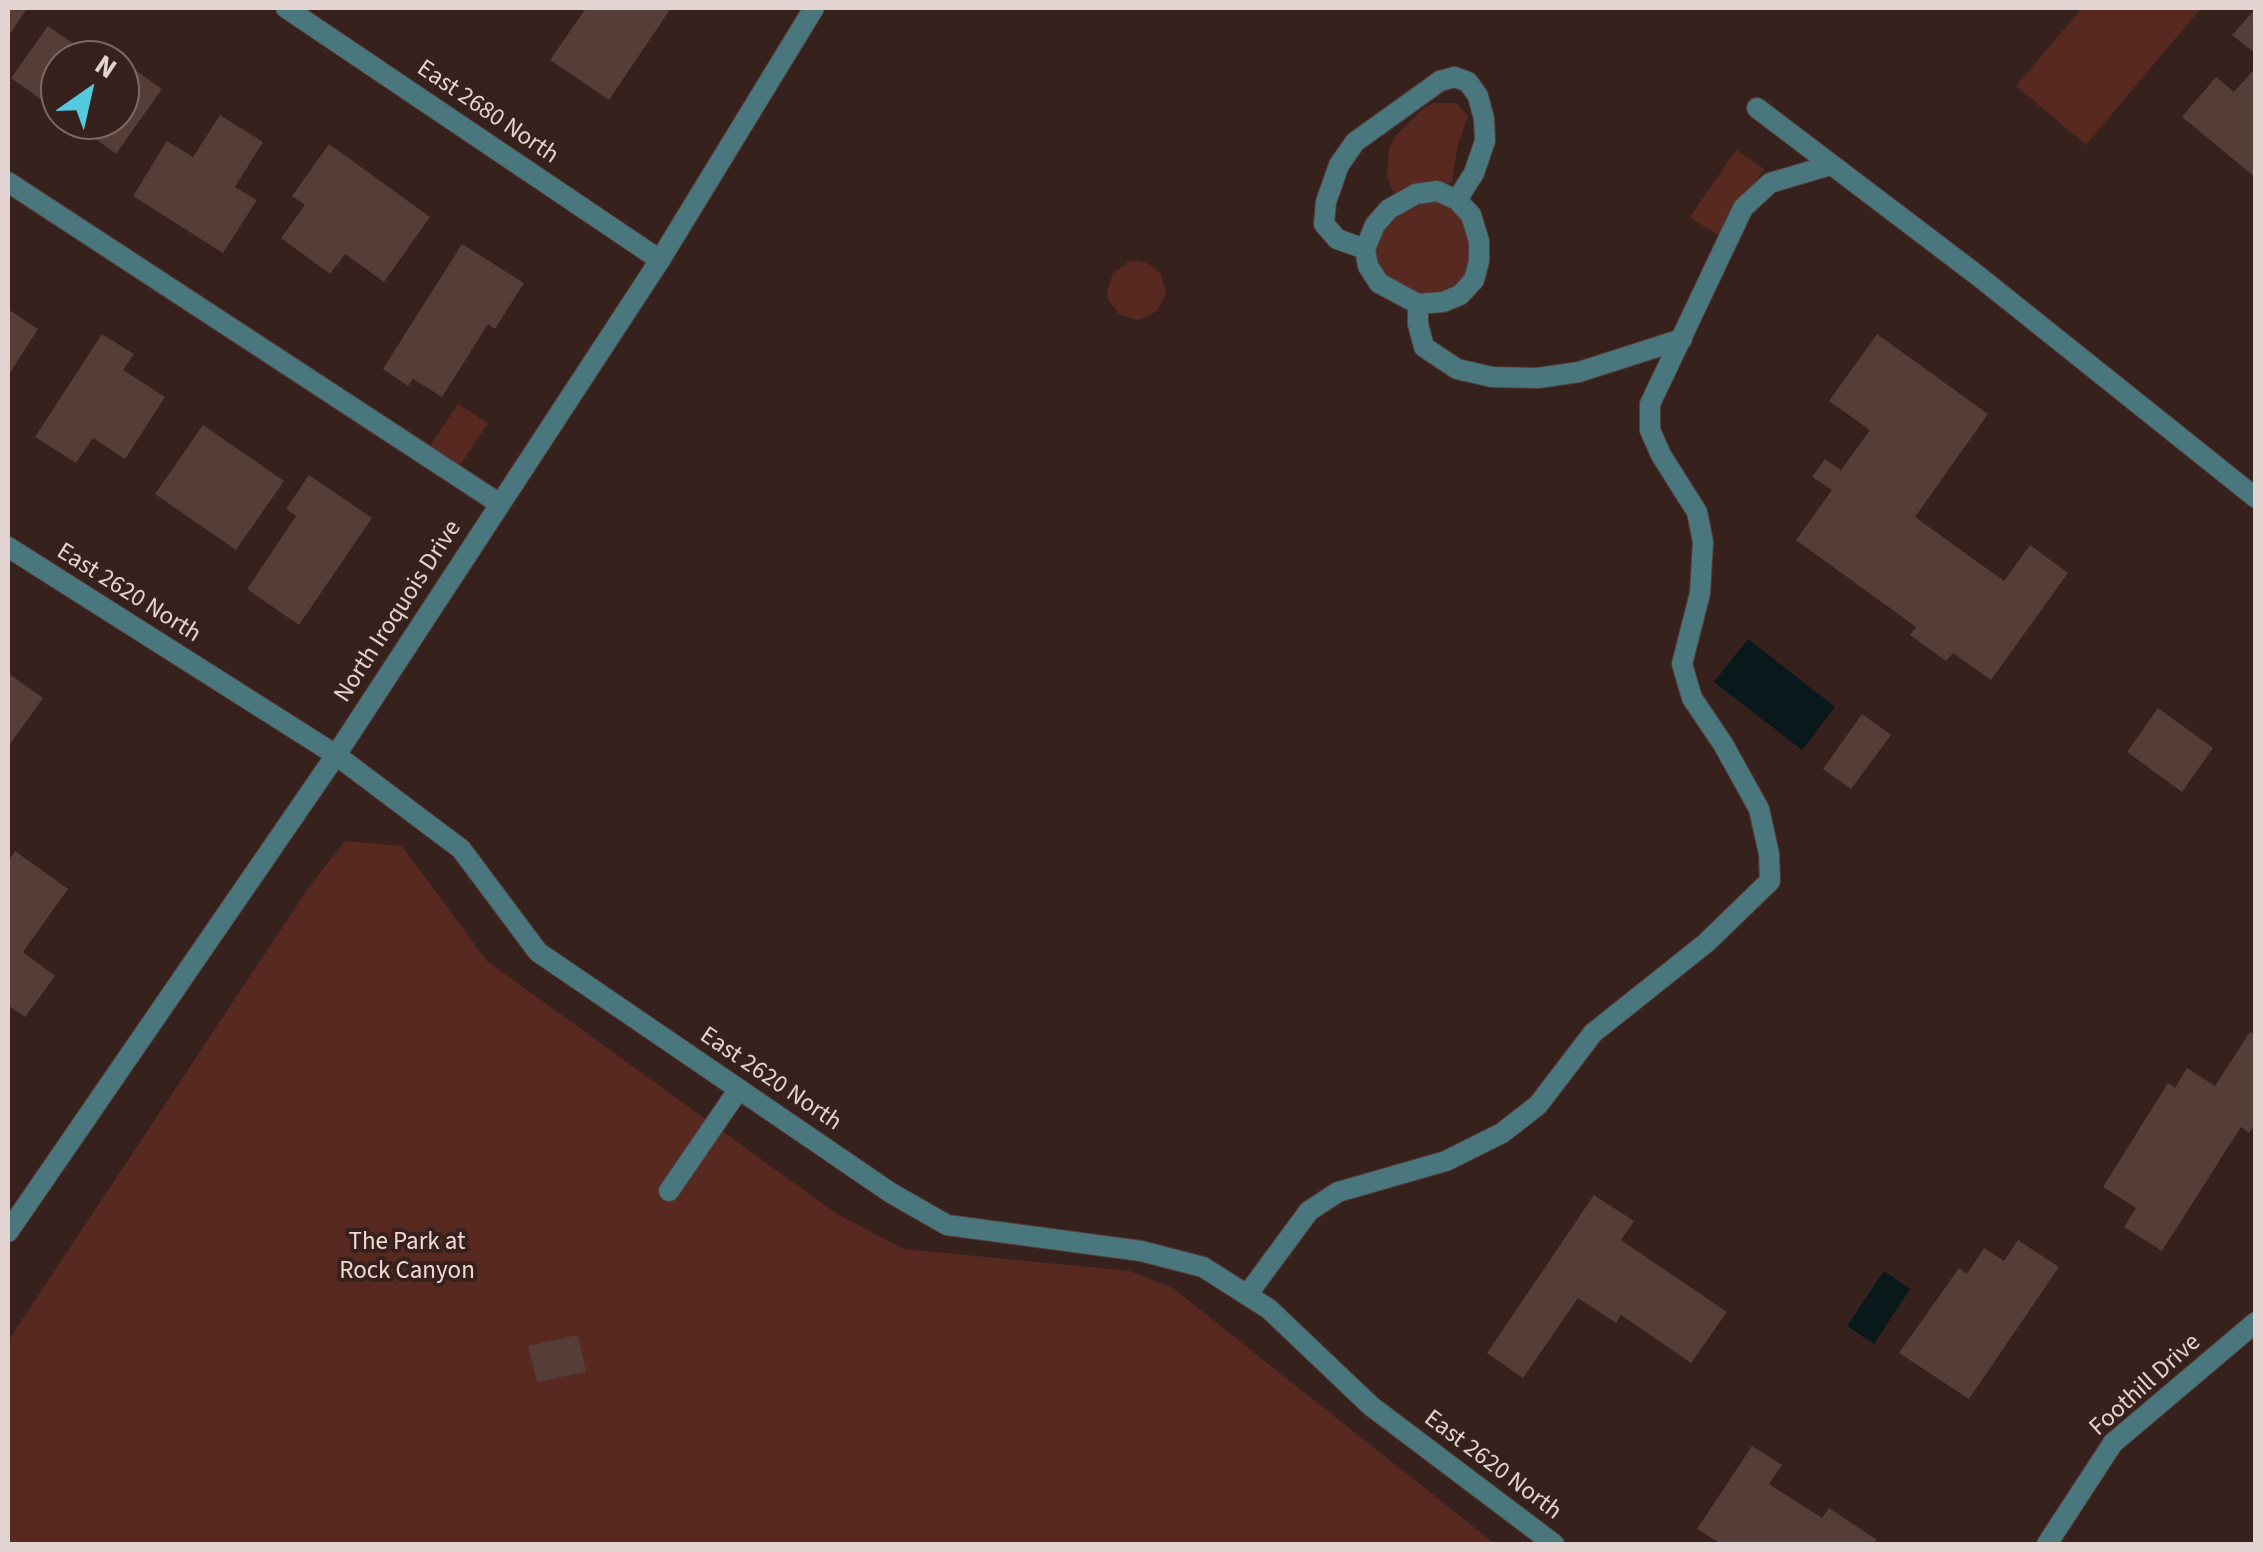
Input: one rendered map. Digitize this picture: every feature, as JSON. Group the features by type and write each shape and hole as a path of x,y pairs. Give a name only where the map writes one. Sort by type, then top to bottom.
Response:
{"street":[{"name":"East 2680 North","path":"286,8 660,260"},
{"name":"North Iroquois Drive","path":"8,1232 336,754 660,260 814,8"},
{"path":"1365,249 1337,239 1324,224 1326,202 1339,165 1355,142 1440,81 1456,77 1468,82 1478,96 1485,141 1474,174 1458,200"},
{"path":"1757,108 1977,276 2256,498"},
{"path":"1247,1295 1309,1211 1338,1192 1446,1161 1502,1133 1546,1094 1592,1033 1706,943 1770,881 1769,854 1759,809 1692,698 1682,664 1700,593 1703,542 1697,512 1650,430 1650,404 1743,208 1770,183 1831,165"},
{"path":"8,182 500,504"},
{"path":"1437,192 1458,200 1471,215 1479,241 1479,262 1474,280 1460,295 1443,302 1418,304 1378,282 1368,266 1365,249 1375,225 1389,209 1416,194 1437,192"},
{"path":"1418,304 1424,346 1456,368 1492,377 1538,378 1578,372 1682,340"},
{"name":"East 2620 North","path":"8,547 336,754 462,849 538,952 891,1192 946,1224 1141,1251 1203,1267 1269,1310 1372,1406 1554,1544"},
{"path":"669,1191 739,1089"},
{"name":"Foothill Drive","path":"2047,1544 2114,1443 2256,1322"}],"green space":[{"path":"2082,8 2201,8 2086,145 2016,86"},
{"path":"1433,103 1456,103 1468,116 1458,144 1452,182 1395,198 1387,176 1389,147 1396,135"},
{"path":"1736,150 1764,169 1718,235 1690,217"},
{"path":"1427,200 1444,202 1459,212 1472,240 1469,270 1458,284 1428,296 1410,293 1378,271 1374,241 1393,215"},
{"path":"1128,262 1147,263 1161,274 1166,294 1157,311 1139,320 1120,315 1108,300 1107,291 1113,273"},
{"path":"458,404 488,423 460,465 430,446"},
{"name":"The Park at Rock Canyon","path":"345,841 402,846 487,961 837,1214 904,1249 1130,1271 1173,1288 1495,1544 8,1544 8,1341 309,887"}],"shaded area":[{"path":"1748,639 1835,707 1802,750 1714,682"},
{"path":"1884,1271 1910,1289 1874,1344 1847,1326"}],"building":[{"path":"8,8 27,8 8,37"},
{"path":"586,8 671,8 609,100 550,60"},
{"path":"2256,8 2256,54 2232,35"},
{"path":"48,26 68,40 40,40 40,99 11,78"},
{"path":"2256,67 2256,178 2182,117 2216,77 2234,92"},
{"path":"140,74 162,89 140,120"},
{"path":"220,115 263,142 235,187 257,200 223,253 133,196 167,141 193,157"},
{"path":"97,140 126,140 116,154"},
{"path":"329,144 430,217 384,282 345,254 330,274 281,238 305,205 292,196"},
{"path":"462,244 524,283 495,329 488,324 442,397 413,379 408,386 383,369"},
{"path":"8,309 38,329 8,376"},
{"path":"102,334 134,354 123,370 165,397 125,459 93,438 76,463 35,437"},
{"path":"1877,334 1988,414 1915,517 2004,581 2030,545 2068,573 1991,680 1953,653 1946,661 1910,635 1916,627 1796,540 1832,490 1812,477 1825,459 1841,470 1870,430 1829,401"},
{"path":"203,425 284,481 236,550 155,494"},
{"path":"309,475 372,518 299,625 247,589 296,516 286,509"},
{"path":"8,673 43,698 8,747"},
{"path":"2158,708 2213,748 2182,792 2127,752"},
{"path":"1862,714 1891,735 1851,789 1823,769"},
{"path":"15,851 68,889 23,952 55,976 25,1017 8,1005 8,862"},
{"path":"2250,1032 2256,1035 2256,1123 2249,1133 2241,1127 2162,1251 2124,1227 2136,1208 2103,1187 2168,1083 2175,1088 2187,1068 2215,1086"},
{"path":"1594,1195 1634,1221 1621,1240 1727,1312 1691,1363 1621,1315 1616,1323 1578,1298 1523,1378 1487,1353"},
{"path":"2018,1240 2059,1267 1969,1399 1899,1353 1959,1268 1967,1274 1984,1248 2004,1261"},
{"path":"578,1335 586,1372 537,1382 528,1346"},
{"path":"1752,1446 1782,1465 1769,1484 1822,1518 1829,1508 1877,1540 1873,1544 1721,1544 1697,1529"}]}
